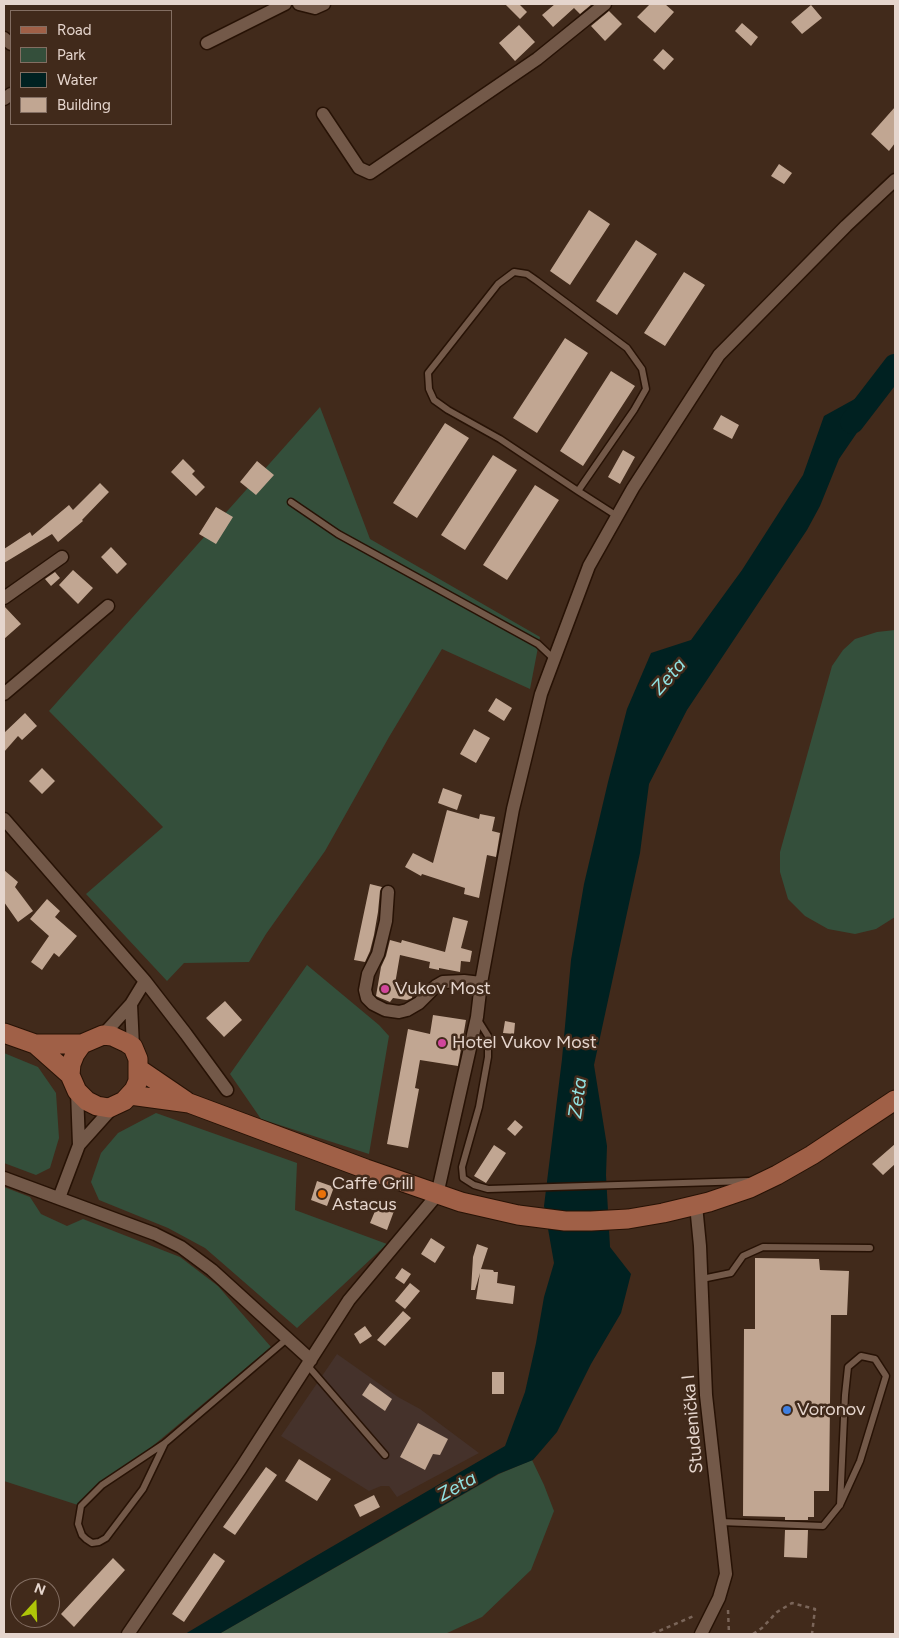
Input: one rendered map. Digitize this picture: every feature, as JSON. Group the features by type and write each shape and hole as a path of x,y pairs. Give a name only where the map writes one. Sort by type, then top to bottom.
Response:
{"main road":[{"path":"4,1033 35,1044 82,1044 103,1035 112,1036 133,1047 138,1059 138,1081 130,1095 114,1106 109,1108 97,1106 87,1101 73,1083 35,1044"},
{"path":"73,1083 71,1064 82,1044"},
{"path":"139,1069 189,1103"},
{"path":"130,1095 189,1103 437,1195 478,1207 552,1220 591,1221 628,1219 663,1213 735,1193 767,1180 812,1155 895,1100"}],"street":[{"path":"207,44 285,4"},
{"path":"299,4 315,8 324,4"},
{"path":"323,114 360,168 364,172 370,173 537,59 605,4"},
{"path":"128,1634 241,1468 349,1300 437,1195 476,1017 513,809 541,694 589,566 633,488 719,355 846,226 895,180"},
{"path":"4,598 62,557"},
{"path":"4,694 108,606"},
{"path":"4,819 145,981 227,1090"},
{"path":"388,892 386,921 378,954 368,974 365,990 367,998 373,1004 385,1010 399,1012 419,1003 436,986 443,982 464,981 481,983"},
{"path":"103,1035 130,1004 145,981"},
{"path":"130,1004 133,1047"},
{"path":"73,1083 79,1145"},
{"path":"59,1198 79,1145 114,1106"},
{"path":"4,1178 155,1234 181,1247 212,1270 288,1338 310,1363"},
{"name":"Studenička I","path":"696,1205 702,1279 706,1395 726,1574 719,1598 700,1634"}],"lane":[{"path":"578,491 634,410 646,389 642,369 627,348 527,274 514,272 498,284 428,373 429,390 434,400 448,410 500,439 578,491 617,516"},
{"path":"291,502 338,534 538,644 554,658"},
{"path":"476,1017 488,1036 488,1057 479,1107 462,1167 463,1178 474,1185 488,1189 767,1180"},
{"path":"702,1279 731,1273 743,1256 763,1247 870,1248"},
{"path":"165,1443 143,1489 106,1538 92,1543 86,1539 78,1524 81,1506 102,1485 165,1443 288,1338"},
{"path":"720,1522 823,1526 840,1505 860,1461 886,1376 876,1359 861,1356 848,1367 840,1505"},
{"path":"310,1363 385,1456"}],"path":[{"path":"753,1634 762,1628 777,1612 792,1603 814,1609 812,1634"},
{"path":"652,1634 714,1608"},
{"path":"729,1632 734,1634"}],"shaded area":[{"path":"337,1354 398,1397 420,1409 479,1453 397,1497 389,1486 381,1486 369,1491 281,1436"}],"green space":[{"path":"320,407 370,539 540,637 530,689 442,649 389,737 325,851 266,934 249,962 184,963 167,981 86,894 163,827 49,711"},
{"path":"895,630 895,917 876,929 855,934 828,929 805,916 788,899 780,872 780,852 832,666 843,650 855,639 877,632"},
{"path":"307,965 379,1025 389,1036 369,1154 261,1119 230,1074"},
{"path":"4,1053 38,1067 56,1093 59,1138 50,1168 36,1175 4,1163"},
{"path":"156,1113 297,1163 295,1210 387,1244 297,1328 205,1248 168,1228 99,1200 91,1182 101,1153 118,1133"},
{"path":"4,1187 30,1197 41,1214 67,1226 83,1219 180,1257 218,1286 271,1347 81,1506 4,1481"},
{"path":"532,1460 554,1511 531,1570 482,1617 445,1634 219,1634 499,1474"}],"water":[{"path":"862,395 872,395 878,402 839,459 820,506 807,530 687,710 649,784 640,853 594,1065 607,1146 606,1175 610,1247 631,1274 621,1313 591,1364 557,1432 533,1460 498,1474 219,1634 185,1634 505,1446 525,1392 544,1297 554,1263 544,1206 562,1059 571,960 584,884 627,709 651,653 691,640 742,570 803,475 824,416"}],"building":[{"path":"505,4 519,4 527,12 520,19"},
{"path":"555,4 592,4 580,14 574,8 553,27 542,15"},
{"path":"650,4 665,4 674,12 655,33 637,17"},
{"path":"811,5 822,18 802,34 791,22"},
{"path":"609,11 622,24 605,41 591,26"},
{"path":"742,23 758,37 751,46 735,31"},
{"path":"519,25 535,42 515,61 499,43"},
{"path":"663,49 674,59 664,70 653,60"},
{"path":"895,107 895,143 889,151 871,134"},
{"path":"779,164 792,173 784,184 771,176"},
{"path":"589,210 610,224 570,285 550,271"},
{"path":"636,240 657,254 617,315 596,301"},
{"path":"684,272 705,285 665,346 644,333"},
{"path":"565,338 588,353 537,433 513,418"},
{"path":"611,371 635,386 583,466 560,451"},
{"path":"721,415 739,425 732,439 713,429"},
{"path":"445,423 469,438 417,518 393,503"},
{"path":"623,450 635,457 620,484 608,477"},
{"path":"493,455 517,470 465,550 441,535"},
{"path":"183,459 195,471 192,474 205,487 196,496 171,472"},
{"path":"257,461 274,475 256,495 240,482"},
{"path":"100,483 109,492 83,521 58,542 52,534 4,563 4,549 30,532 32,536 69,505 73,510"},
{"path":"535,485 559,500 507,580 483,565"},
{"path":"216,507 233,517 216,544 199,534"},
{"path":"111,547 127,564 117,574 101,557"},
{"path":"73,570 93,588 78,604 59,585"},
{"path":"55,572 60,578 51,586 45,579"},
{"path":"4,606 21,624 4,639"},
{"path":"496,698 512,708 504,721 488,711"},
{"path":"25,713 37,726 22,740 18,736 4,752 4,733"},
{"path":"474,729 490,738 476,763 460,754"},
{"path":"42,768 55,781 42,794 29,781"},
{"path":"443,788 462,795 457,810 438,803"},
{"path":"447,810 479,819 480,814 495,817 492,831 500,833 496,857 487,855 479,898 464,894 465,888 422,874 421,876 405,867 413,853 433,863"},
{"path":"4,870 18,882 15,887 33,911 18,922 4,902"},
{"path":"370,884 382,887 374,935 365,962 354,960"},
{"path":"47,899 60,911 55,917 77,936 59,957 54,953 42,970 31,962 49,936 30,919"},
{"path":"453,917 468,921 461,948 472,951 470,962 461,961 460,972 439,968 439,970 429,968 430,962 400,955 395,984 413,987 412,998 407,1000 393,998 390,1002 376,996 381,967 390,940 401,943 402,940 445,952"},
{"path":"225,1001 242,1020 224,1037 206,1018"},
{"path":"433,1015 466,1020 458,1066 420,1060 415,1088 419,1089 408,1148 387,1144 408,1029 430,1034"},
{"path":"505,1021 515,1023 514,1034 503,1033"},
{"path":"515,1120 523,1127 515,1136 507,1129"},
{"path":"895,1144 895,1164 883,1175 872,1164"},
{"path":"494,1145 506,1153 486,1183 474,1176"},
{"name":"Caffe Grill Astacus","path":"317,1181 334,1187 327,1206 311,1200"},
{"path":"378,1204 394,1211 387,1230 370,1223"},
{"path":"431,1238 445,1247 435,1263 421,1254"},
{"path":"477,1244 488,1248 481,1269 498,1272 497,1283 515,1286 513,1304 476,1299 480,1273 475,1290 471,1290 473,1257"},
{"name":"Voronov","path":"755,1258 819,1259 820,1270 849,1271 847,1315 831,1315 829,1491 814,1491 814,1517 808,1517 808,1520 785,1520 785,1517 743,1516 744,1329 755,1329"},
{"path":"402,1268 411,1274 404,1284 395,1278"},
{"path":"410,1283 420,1291 405,1309 395,1301"},
{"path":"403,1311 411,1318 385,1346 377,1340"},
{"path":"365,1326 372,1336 360,1344 354,1334"},
{"path":"492,1372 504,1372 504,1394 492,1394"},
{"path":"370,1383 392,1399 385,1411 362,1395"},
{"path":"418,1423 448,1439 440,1455 433,1454 425,1470 400,1457"},
{"path":"299,1459 331,1479 317,1501 285,1481"},
{"path":"266,1467 277,1475 235,1535 223,1527"},
{"path":"374,1495 380,1507 360,1517 354,1505"},
{"path":"785,1530 808,1530 807,1558 784,1557"},
{"path":"214,1553 225,1561 184,1622 172,1614"},
{"path":"113,1558 125,1570 74,1627 61,1614"}],"waterway":[{"name":"Zeta","path":"852,422 895,366"}],"place":[{"name":"Vukov Most","path":"385,989"},
{"name":"Hotel Vukov Most","path":"442,1043"},
{"name":"Caffe Grill Astacus","path":"322,1194"},
{"name":"Voronov","path":"787,1410"}]}
